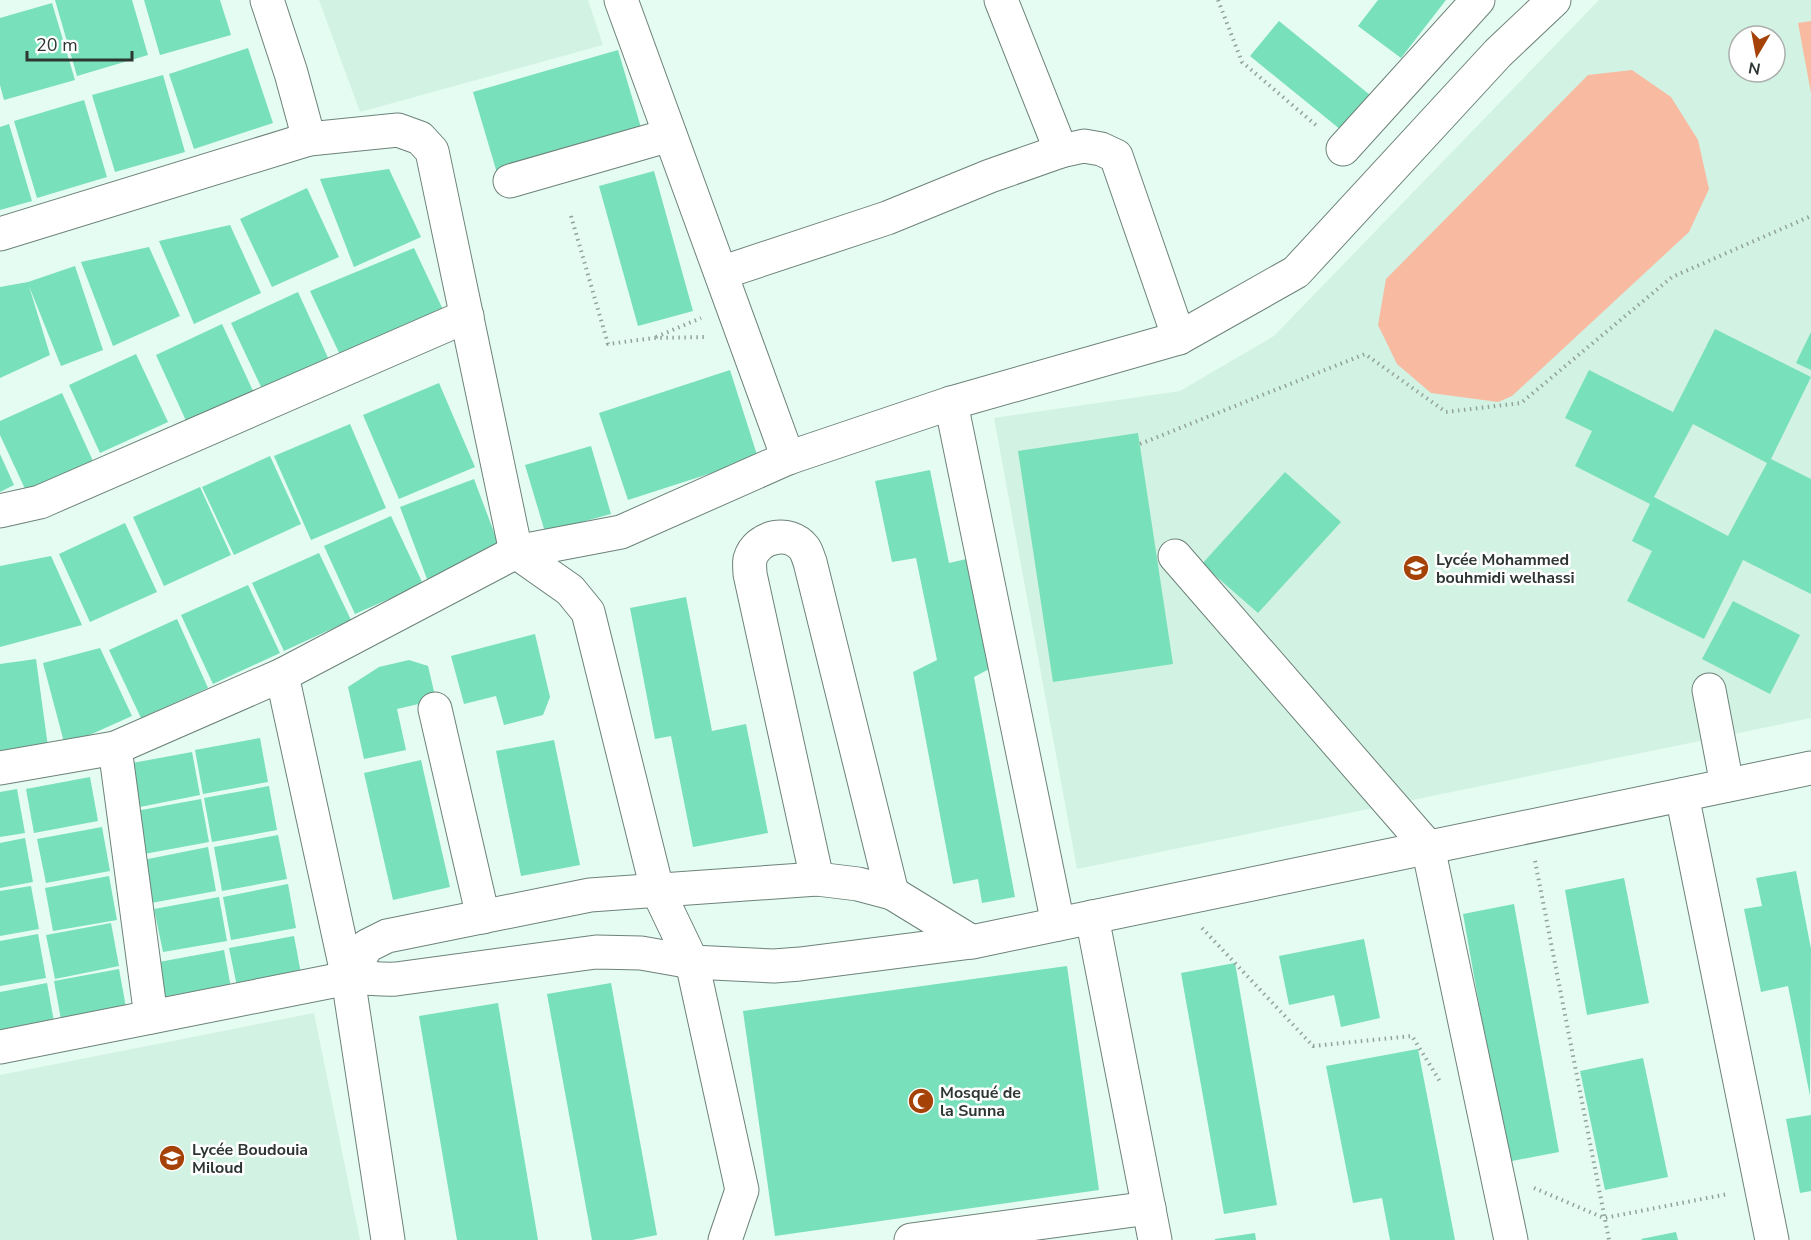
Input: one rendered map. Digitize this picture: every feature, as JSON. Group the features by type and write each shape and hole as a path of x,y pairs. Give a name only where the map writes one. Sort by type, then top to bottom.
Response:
{"street":[{"path":"267,0 291,73 309,139"},
{"path":"621,0 788,458"},
{"path":"1001,0 1061,151"},
{"path":"1344,149 1478,0"},
{"path":"0,768 115,747 282,675 516,552 621,532 788,458 951,404 1179,338 1296,272 1498,52 1554,0"},
{"path":"0,234 309,139 398,130 420,138 432,151 516,552 570,590 588,612 657,889 692,962 742,1190 725,1240"},
{"path":"510,181 670,135"},
{"path":"721,273 887,218 990,176 1061,151 1084,146 1101,149 1116,156 1179,338"},
{"path":"0,511 40,501 467,316"},
{"path":"951,404 1058,924"},
{"path":"817,879 750,574 750,560 756,548 767,539 780,537 794,540 804,549 810,561 892,893"},
{"path":"1175,556 1428,847 1511,1240"},
{"path":"282,675 348,978 388,1240"},
{"path":"1709,690 1727,785"},
{"path":"435,709 483,916"},
{"path":"115,747 151,1017"},
{"path":"0,1047 348,978 371,977 396,980 596,952 641,953 692,962 774,966 972,942 1811,768"},
{"path":"1682,795 1772,1240"},
{"path":"348,978 367,946 387,936 590,895 817,879 858,884 892,893 972,942"},
{"path":"1092,917 1155,1240"},
{"path":"911,1240 1149,1208"}],"path":[{"path":"1218,0 1242,62 1344,149"},
{"path":"571,216 608,344 654,338 744,336"},
{"path":"1140,444 1365,354 1446,412 1521,403 1672,277 1811,216"},
{"path":"654,338 732,304"},
{"path":"1528,827 1609,1240"},
{"path":"1176,900 1313,1046 1412,1036 1442,1085"},
{"path":"1497,1172 1604,1218 1761,1188"}],"shaded area":[{"path":"319,0 588,0 603,45 360,112"},
{"name":"Lycée Mohammed bouhmidi welhassi","path":"1599,0 1811,0 1811,718 1077,869 994,418 1180,391 1274,336"},
{"path":"1811,21 1811,93 1798,23"},
{"path":"1632,70 1671,97 1698,140 1709,189 1689,232 1512,396 1498,402 1431,393 1397,364 1378,325 1386,279 1588,75"},
{"name":"Lycée Boudouia Miloud","path":"314,1013 360,1240 0,1240 0,1075"}],"building":[{"path":"55,0 132,0 148,55 77,76"},
{"path":"144,0 220,0 231,35 160,55"},
{"path":"1378,0 1446,0 1401,58 1358,26"},
{"path":"52,3 75,80 4,100 0,85 0,18"},
{"path":"1279,21 1370,95 1341,130 1250,56"},
{"path":"248,48 273,123 194,149 169,74"},
{"path":"618,50 642,131 497,173 473,92"},
{"path":"163,75 185,152 115,172 92,95"},
{"path":"84,100 107,177 37,198 14,121"},
{"path":"9,124 32,201 0,210 0,127"},
{"path":"389,169 421,237 354,267 320,179"},
{"path":"654,171 693,311 638,326 599,186"},
{"path":"307,188 339,257 272,287 240,219"},
{"path":"230,225 261,293 194,324 159,241"},
{"path":"149,247 180,316 113,346 81,262"},
{"path":"414,248 446,316 341,357 310,291"},
{"path":"75,266 103,350 61,366 29,286 50,355 0,378 0,287 28,282"},
{"path":"298,292 329,360 263,391 231,323"},
{"path":"222,324 254,393 187,423 156,355"},
{"path":"1715,329 1811,377 1771,459 1811,479 1811,594 1743,560 1704,639 1627,601 1652,551 1632,541 1650,504 1575,466 1592,431 1565,418 1589,370 1673,412","holes":["1693,424 1767,463 1728,536 1654,497"]},
{"path":"1811,332 1811,370 1796,363"},
{"path":"136,354 168,422 100,453 69,385"},
{"path":"730,370 758,458 628,500 599,413"},
{"path":"439,383 475,467 399,499 363,415"},
{"path":"62,393 93,461 26,491 0,435 0,421"},
{"path":"350,424 386,508 311,540 274,456"},
{"path":"1138,433 1173,664 1053,682 1018,451"},
{"path":"591,446 611,514 545,532 525,465"},
{"path":"0,454 14,485 0,492"},
{"path":"270,456 301,524 234,555 202,487"},
{"path":"930,470 949,563 971,558 993,667 974,677 1015,897 982,903 978,879 953,884 913,672 937,660 916,558 892,562 875,481"},
{"path":"1285,472 1341,522 1258,613 1202,564"},
{"path":"474,479 501,551 427,579 400,507"},
{"path":"200,487 231,555 164,586 133,517"},
{"path":"391,516 423,584 355,614 324,546"},
{"path":"125,523 157,592 90,622 59,554"},
{"path":"319,553 351,620 284,651 252,583"},
{"path":"51,556 82,625 0,647 0,566"},
{"path":"248,585 280,653 213,684 181,615"},
{"path":"686,597 712,731 746,724 768,833 693,847 671,736 655,739 630,608"},
{"path":"1733,601 1800,635 1770,694 1702,659"},
{"path":"177,619 208,688 141,718 109,650"},
{"path":"535,634 550,697 543,715 504,725 496,696 464,704 451,656"},
{"path":"100,648 132,716 65,746 43,663"},
{"path":"36,659 48,747 0,754 0,664"},
{"path":"409,660 428,666 436,700 397,709 406,750 364,759 348,687 379,667"},
{"path":"260,738 268,782 203,794 195,750"},
{"path":"554,740 580,865 521,876 496,751"},
{"path":"192,752 200,795 135,808 127,764"},
{"path":"421,760 450,887 393,900 364,773"},
{"path":"90,777 98,821 34,833 26,789"},
{"path":"269,786 277,830 212,842 204,798"},
{"path":"17,789 25,833 0,837 0,792"},
{"path":"201,799 209,842 144,854 136,811"},
{"path":"102,827 110,871 46,883 37,839"},
{"path":"278,835 287,879 222,891 214,847"},
{"path":"25,838 33,882 0,888 0,843"},
{"path":"208,847 216,891 151,903 143,860"},
{"path":"1796,871 1811,949 1810,1096 1788,986 1761,992 1744,909 1762,906 1756,878"},
{"path":"109,876 117,920 53,931 45,888"},
{"path":"1624,878 1649,1003 1587,1015 1565,890"},
{"path":"288,884 296,928 231,940 223,897"},
{"path":"31,886 39,929 0,936 0,891"},
{"path":"219,897 227,941 163,952 154,909"},
{"path":"1514,904 1559,1152 1507,1162 1463,914"},
{"path":"111,923 119,966 55,979 46,935"},
{"path":"38,934 46,978 0,986 0,941"},
{"path":"294,936 302,979 238,991 229,948"},
{"path":"1364,939 1380,1018 1341,1027 1334,995 1289,1005 1279,956"},
{"path":"224,950 232,993 167,1005 159,962"},
{"path":"1235,963 1277,1205 1224,1214 1181,973"},
{"name":"Mosqué de la Sunna","path":"1067,966 1099,1190 775,1236 743,1011"},
{"path":"119,969 127,1013 62,1025 54,981"},
{"path":"47,983 55,1027 0,1037 0,992"},
{"path":"611,983 657,1235 632,1240 592,1240 547,994"},
{"path":"498,1003 538,1240 457,1240 419,1016"},
{"path":"1418,1049 1455,1240 1390,1240 1382,1198 1353,1203 1326,1066"},
{"path":"1643,1058 1668,1177 1605,1190 1580,1071"},
{"path":"1811,1115 1811,1191 1800,1193 1786,1119"},
{"path":"1676,1232 1678,1240 1641,1239"},
{"path":"1255,1233 1256,1240 1215,1240 1215,1239"}],"place":[{"name":"Lycée Mohammed bouhmidi welhassi","path":"1416,568"},
{"name":"Mosqué de la Sunna","path":"921,1101"},
{"name":"Lycée Boudouia Miloud","path":"172,1158"}]}
